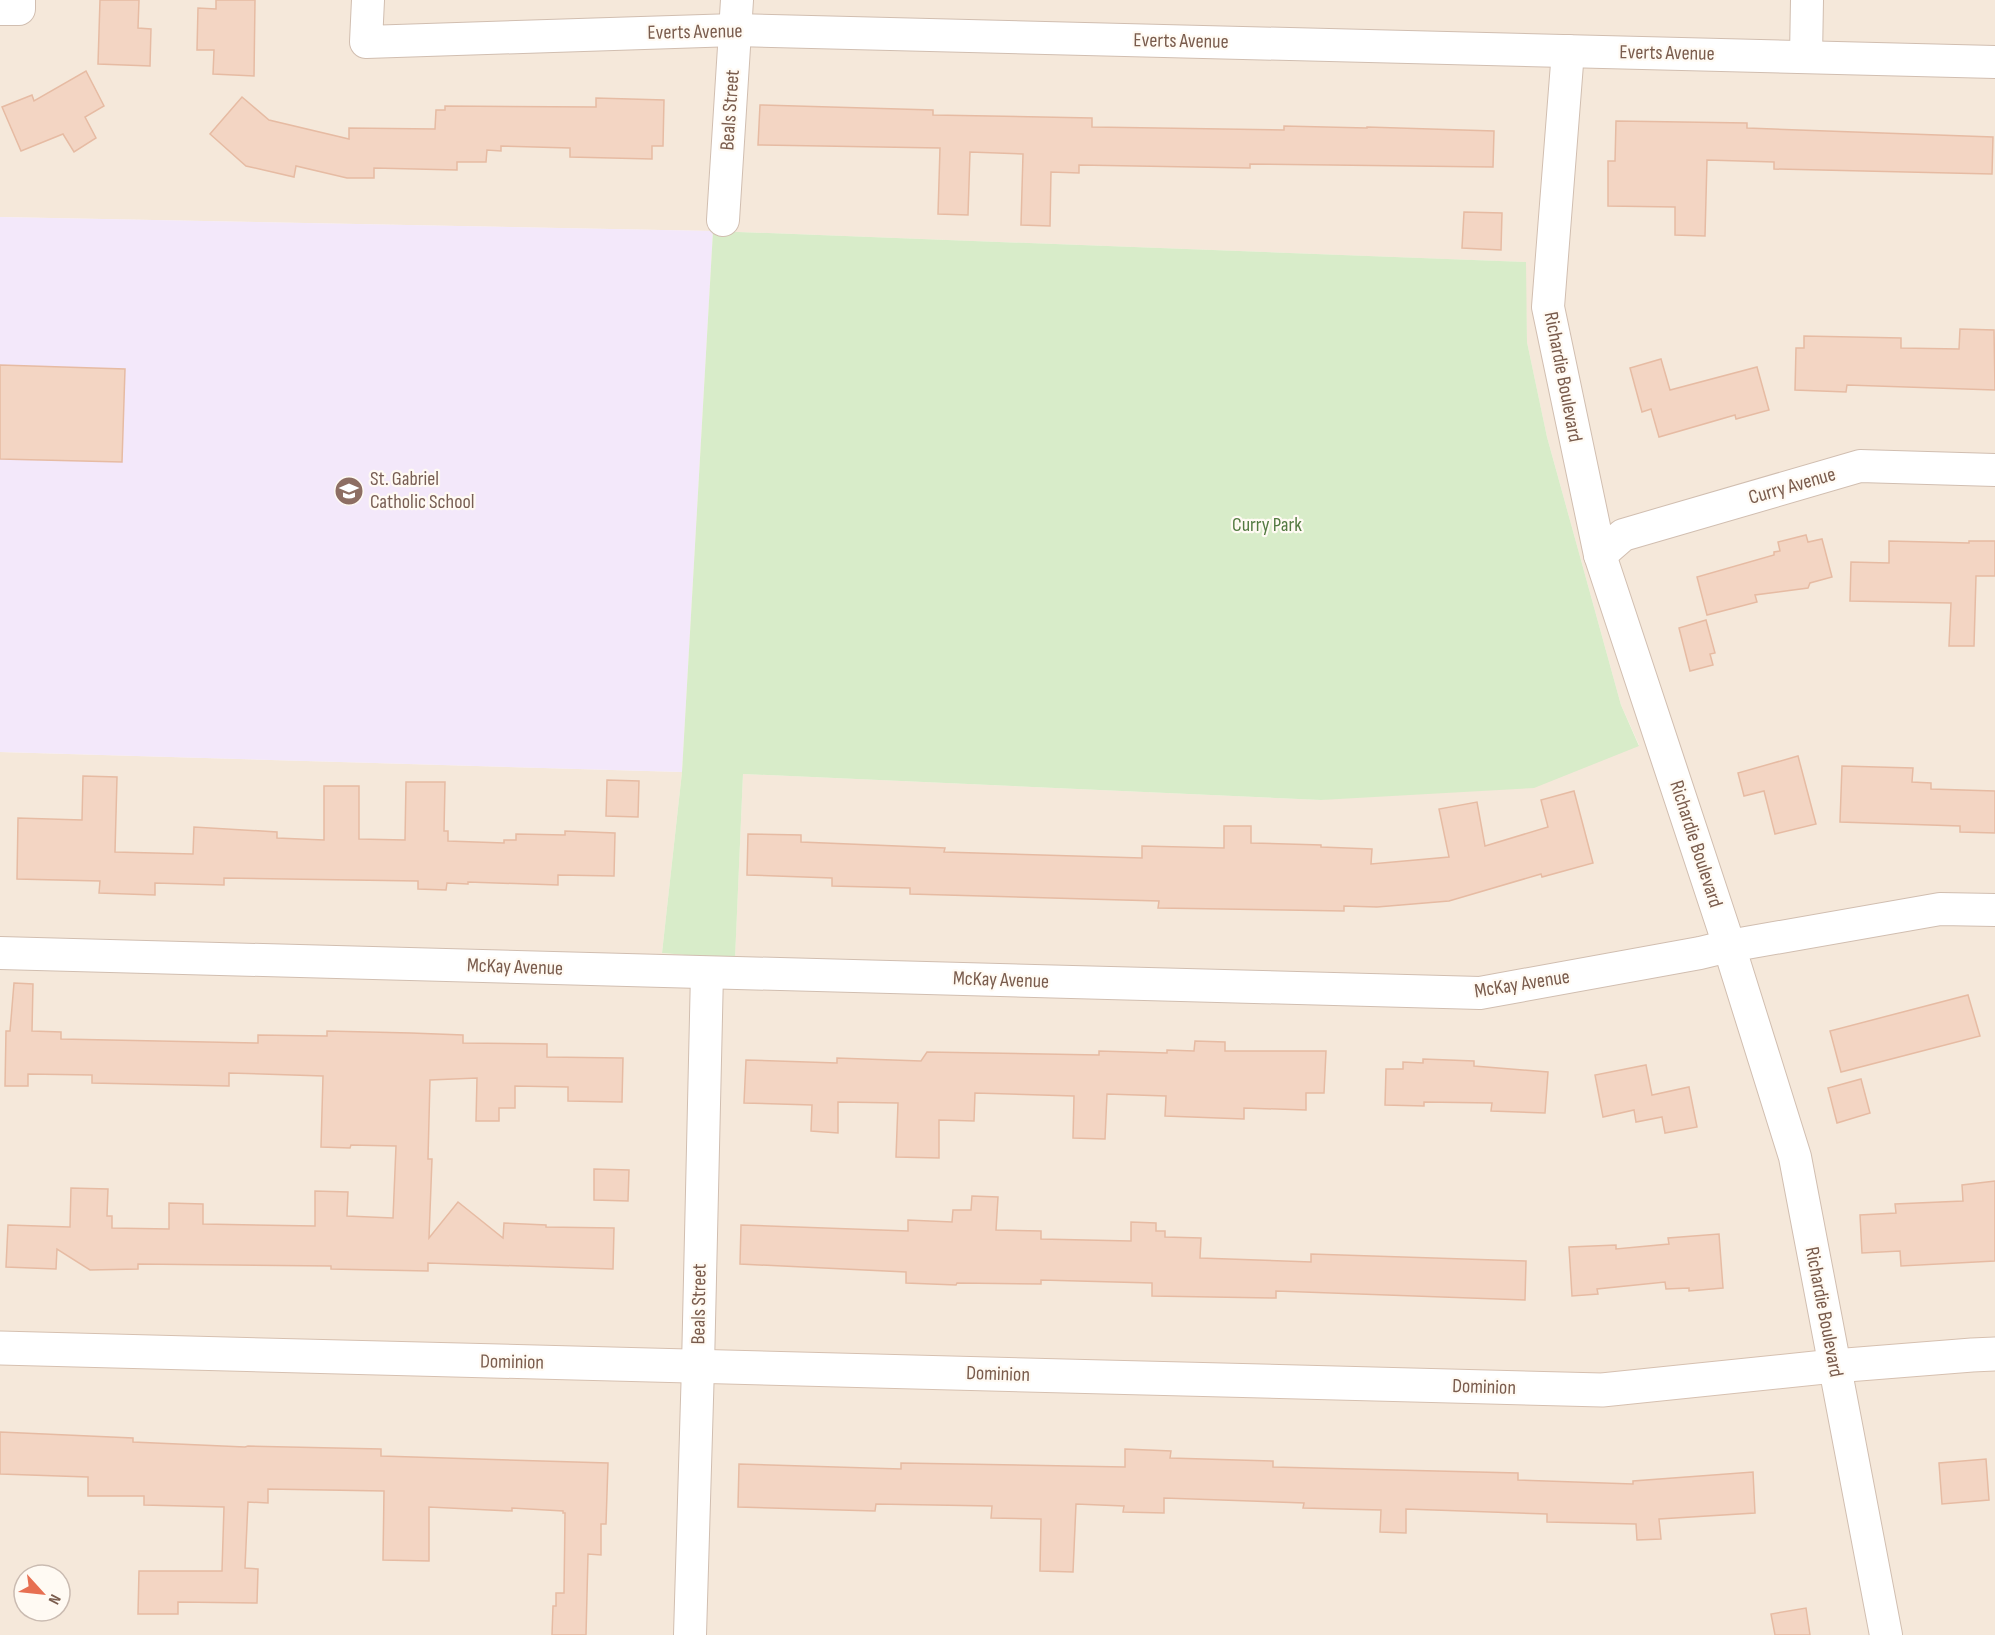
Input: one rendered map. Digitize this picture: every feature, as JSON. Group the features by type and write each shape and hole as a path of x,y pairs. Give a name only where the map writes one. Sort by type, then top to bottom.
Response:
{"street":[{"path":"0,9 19,9 19,0"},
{"name":"Everts Avenue","path":"368,0 366,42 736,15 1568,51 1995,62"},
{"path":"1806,57 1807,0"},
{"name":"Beals Street","path":"723,220 736,15"},
{"name":"Richardie Boulevard","path":"1568,51 1548,307 1600,555 1729,946 1795,1157 1886,1635"},
{"name":"Curry Avenue","path":"1600,555 1623,535 1860,466 1995,470"},
{"name":"McKay Avenue","path":"0,953 1480,993 1940,909 1995,910"},
{"name":"Beals Street","path":"690,1635 706,973"},
{"name":"Dominion","path":"0,1348 1602,1390 1834,1366 1995,1354"}],"shaded area":[{"path":"0,0 1995,0 1995,1635 0,1635 0,752 682,772 662,953 735,958 743,774 1321,800 1639,745 1621,705 1547,437 1527,342 1525,262 713,231 0,217"},
{"name":"St. Gabriel Catholic School","path":"0,217 713,231 682,772 0,752"}],"green space":[{"name":"Curry Park","path":"713,231 1526,262 1527,342 1547,437 1621,705 1639,746 1534,788 1321,800 743,774 735,959 662,953 682,772"}],"building":[{"path":"100,0 139,0 138,28 151,29 150,66 98,64"},
{"path":"216,0 255,0 254,76 213,74 214,50 197,50 198,8 216,9"},
{"path":"86,71 104,106 85,117 96,138 74,152 63,134 21,151 2,107 32,95 34,101"},
{"path":"242,97 269,120 349,139 349,128 435,129 436,110 445,110 445,106 596,107 596,98 664,100 663,146 652,146 652,159 570,157 570,148 501,146 501,151 487,150 486,162 457,162 457,170 374,168 374,178 347,178 296,166 294,177 246,166 210,134"},
{"path":"760,105 933,110 933,115 1092,118 1092,127 1284,130 1284,126 1494,131 1493,167 1250,164 1250,168 1079,165 1079,173 1051,172 1050,226 1021,225 1023,154 970,152 968,215 938,214 940,148 758,145"},
{"path":"1616,121 1747,123 1747,128 1993,137 1992,174 1774,169 1774,162 1707,160 1705,236 1675,235 1675,207 1608,206 1608,161 1615,161"},
{"path":"1464,212 1502,213 1501,250 1462,248"},
{"path":"1960,329 1994,330 1995,390 1847,385 1846,392 1795,390 1796,348 1804,348 1804,336 1901,338 1901,348 1959,349"},
{"path":"1661,359 1670,390 1757,367 1769,410 1736,419 1735,415 1659,437 1651,409 1642,412 1630,368"},
{"path":"0,365 125,369 122,462 0,459"},
{"path":"1806,535 1808,542 1822,539 1832,577 1810,583 1808,588 1755,595 1757,602 1707,615 1697,577 1774,555 1774,552 1780,551 1778,542"},
{"path":"1889,541 1969,543 1969,541 1995,541 1995,576 1976,576 1974,646 1949,646 1951,603 1850,601 1851,562 1889,563"},
{"path":"1706,620 1715,653 1710,654 1713,665 1690,671 1679,628"},
{"path":"1798,756 1816,824 1775,834 1764,791 1744,796 1738,773"},
{"path":"1842,766 1913,768 1912,782 1931,783 1931,789 1995,791 1995,833 1960,832 1960,826 1840,822"},
{"path":"83,776 117,777 115,852 193,854 194,827 277,832 277,838 324,840 324,786 359,786 359,839 405,840 406,782 445,782 444,831 448,831 448,841 504,843 504,840 516,840 516,834 565,835 565,831 615,833 614,876 558,875 558,885 447,883 446,890 418,889 418,881 224,878 224,885 155,883 155,895 99,893 100,881 17,879 18,818 82,820"},
{"path":"607,780 639,781 638,817 606,816"},
{"path":"1574,791 1593,863 1542,877 1541,874 1449,901 1377,907 1344,906 1344,911 1158,908 1159,901 910,894 910,888 832,886 832,878 747,875 748,834 801,835 801,842 945,848 944,852 1142,858 1142,846 1224,848 1224,826 1251,826 1251,843 1372,849 1371,864 1449,857 1439,809 1477,802 1485,846 1548,827 1541,800"},
{"path":"14,983 33,984 32,1031 61,1032 61,1039 258,1043 258,1035 327,1036 327,1031 411,1033 463,1035 463,1043 547,1044 547,1057 623,1058 622,1102 568,1101 568,1087 515,1086 515,1108 499,1108 499,1121 476,1121 477,1078 430,1080 428,1159 432,1159 429,1238 458,1202 503,1238 504,1223 546,1225 546,1227 614,1228 613,1269 428,1263 428,1271 331,1269 331,1266 138,1264 138,1269 90,1270 57,1249 56,1269 6,1267 8,1225 70,1227 71,1188 108,1189 107,1216 112,1216 112,1228 169,1229 169,1203 203,1204 203,1224 315,1226 315,1191 348,1192 347,1216 393,1218 396,1146 321,1147 323,1076 229,1073 229,1086 92,1083 92,1075 28,1074 28,1086 5,1086 6,1031 10,1031"},
{"path":"1968,995 1980,1036 1841,1072 1830,1031"},
{"path":"1195,1041 1225,1042 1225,1051 1326,1051 1324,1093 1306,1093 1306,1110 1244,1108 1244,1119 1165,1116 1166,1096 1107,1094 1105,1139 1073,1138 1074,1096 975,1093 974,1121 939,1120 939,1158 896,1157 898,1103 838,1102 838,1133 811,1131 812,1105 744,1103 746,1060 837,1063 837,1058 921,1061 927,1052 1099,1055 1099,1051 1167,1053 1167,1050 1194,1051"},
{"path":"1423,1059 1474,1061 1474,1066 1548,1072 1545,1113 1491,1111 1492,1103 1424,1102 1424,1106 1385,1105 1386,1069 1403,1069 1403,1062 1423,1063"},
{"path":"1646,1065 1652,1095 1689,1087 1697,1127 1665,1133 1662,1117 1636,1122 1634,1110 1603,1117 1595,1075"},
{"path":"1861,1079 1870,1113 1837,1123 1828,1088"},
{"path":"594,1169 629,1170 628,1201 594,1200"},
{"path":"1995,1181 1995,1261 1901,1266 1900,1251 1862,1253 1860,1215 1896,1213 1895,1204 1963,1201 1962,1185"},
{"path":"972,1196 998,1197 996,1230 1041,1231 1041,1239 1131,1241 1131,1222 1156,1223 1156,1231 1165,1231 1165,1237 1201,1238 1200,1258 1311,1262 1311,1254 1526,1261 1525,1300 1276,1291 1276,1298 1152,1296 1152,1283 1041,1280 1041,1284 906,1283 906,1272 740,1264 741,1225 908,1231 908,1220 952,1222 953,1210 971,1210"},
{"path":"1719,1234 1723,1288 1689,1291 1689,1288 1666,1289 1665,1282 1597,1289 1598,1294 1572,1296 1569,1247 1616,1245 1616,1249 1669,1244 1668,1238"},
{"path":"0,1432 133,1438 133,1442 245,1447 381,1449 381,1456 608,1463 606,1524 601,1524 601,1555 588,1554 586,1635 552,1635 556,1593 564,1593 565,1513 563,1511 429,1507 429,1561 383,1560 384,1491 268,1489 268,1503 248,1502 245,1568 258,1569 257,1603 178,1602 178,1614 138,1614 139,1571 222,1571 224,1507 144,1505 144,1496 88,1496 88,1477 0,1474"},
{"path":"1125,1449 1171,1451 1170,1458 1273,1461 1273,1467 1518,1473 1518,1480 1633,1484 1633,1481 1753,1472 1755,1513 1659,1519 1661,1539 1637,1540 1636,1524 1547,1522 1547,1514 1406,1509 1406,1533 1380,1532 1381,1510 1303,1508 1304,1503 1164,1498 1164,1513 1123,1512 1124,1506 1076,1504 1073,1572 1040,1571 1041,1519 991,1518 992,1506 876,1504 875,1511 738,1507 739,1464 901,1469 901,1463 1125,1467"},
{"path":"1986,1459 1989,1500 1942,1504 1939,1463"},
{"path":"1806,1608 1810,1635 1775,1635 1771,1614"}],"place":[{"name":"St. Gabriel Catholic School","path":"349,491"}]}
